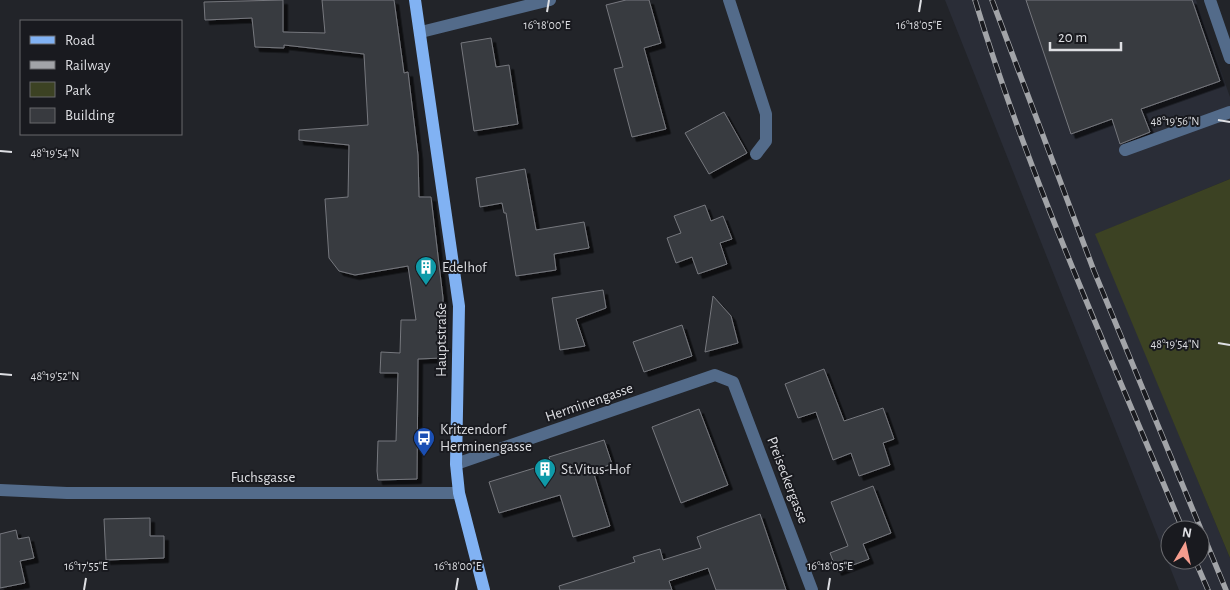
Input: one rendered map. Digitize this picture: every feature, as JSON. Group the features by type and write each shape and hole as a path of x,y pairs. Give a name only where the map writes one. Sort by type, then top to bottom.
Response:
{"main road":[{"name":"Hauptstraße","path":"415,0 459,306 456,464 459,493 484,590"}],"street":[{"path":"421,32 550,0"},
{"path":"729,0 766,114 766,141 756,154"},
{"path":"1210,0 1230,58"},
{"path":"1125,150 1230,112"},
{"name":"Herminengasse","path":"456,464 715,375 733,382"},
{"name":"Preiseckergasse","path":"733,382 812,590"},
{"name":"Fuchsgasse","path":"0,490 67,493 459,493"}],"shaded area":[{"path":"945,0 1196,0 1230,97 1230,179 1096,234 1230,558 1230,590 1179,590 1171,570 1210,570 1210,520 1160,520 1160,542"}],"green space":[{"path":"1230,179 1230,558 1095,234"}],"building":[{"path":"283,0 283,32 325,33 322,0 394,0 404,73 408,72 418,155 419,197 431,197 443,298 442,358 418,359 417,479 378,480 377,471 378,441 396,441 398,373 380,373 381,352 400,353 401,320 416,320 408,266 355,275 339,271 329,258 325,199 348,197 349,145 299,140 299,130 368,125 364,54 284,45 284,48 255,47 252,18 205,20 204,2"},
{"path":"626,0 649,0 661,43 644,48 666,129 632,137 614,69 623,67 606,5"},
{"path":"1026,0 1192,0 1220,81 1141,109 1150,132 1120,144 1112,119 1071,134"},
{"path":"491,38 496,67 509,65 518,124 474,131 461,43"},
{"path":"724,112 747,153 709,174 685,133"},
{"path":"525,169 536,230 584,222 589,248 554,254 556,270 516,276 506,213 504,213 502,203 480,207 476,178"},
{"path":"705,205 711,221 723,216 732,239 720,243 727,264 698,274 692,257 676,263 667,238 681,233 674,216"},
{"path":"603,290 606,308 576,319 585,346 560,350 552,298"},
{"path":"713,296 731,316 738,343 705,352"},
{"path":"682,325 692,356 644,372 633,342"},
{"path":"824,369 844,421 883,408 894,439 883,443 890,465 859,476 851,453 833,460 816,412 798,418 785,384"},
{"path":"699,409 728,485 681,503 652,427"},
{"name":"St.Vitus-Hof","path":"604,440 612,464 593,471 610,526 573,537 560,495 499,513 489,482 551,463 549,457"},
{"path":"873,486 891,533 863,544 869,559 837,571 830,553 848,546 831,502"},
{"path":"760,514 786,590 716,590 708,568 669,581 672,590 560,590 559,586 635,562 633,557 660,549 663,560 701,548 697,537"},
{"path":"150,518 150,536 164,536 164,558 106,560 104,519"},
{"path":"16,530 18,539 29,537 34,558 20,561 25,583 0,588 0,534"}],"railway":[{"path":"975,0 1020,135 1072,267 1179,520"},
{"path":"992,0 1094,271 1226,590"},
{"path":"1199,570 1208,590"}],"place":[{"name":"Edelhof","path":"426,286"},
{"name":"Kritzendorf Herminengasse","path":"424,457"},
{"name":"St.Vitus-Hof","path":"545,488"}]}
